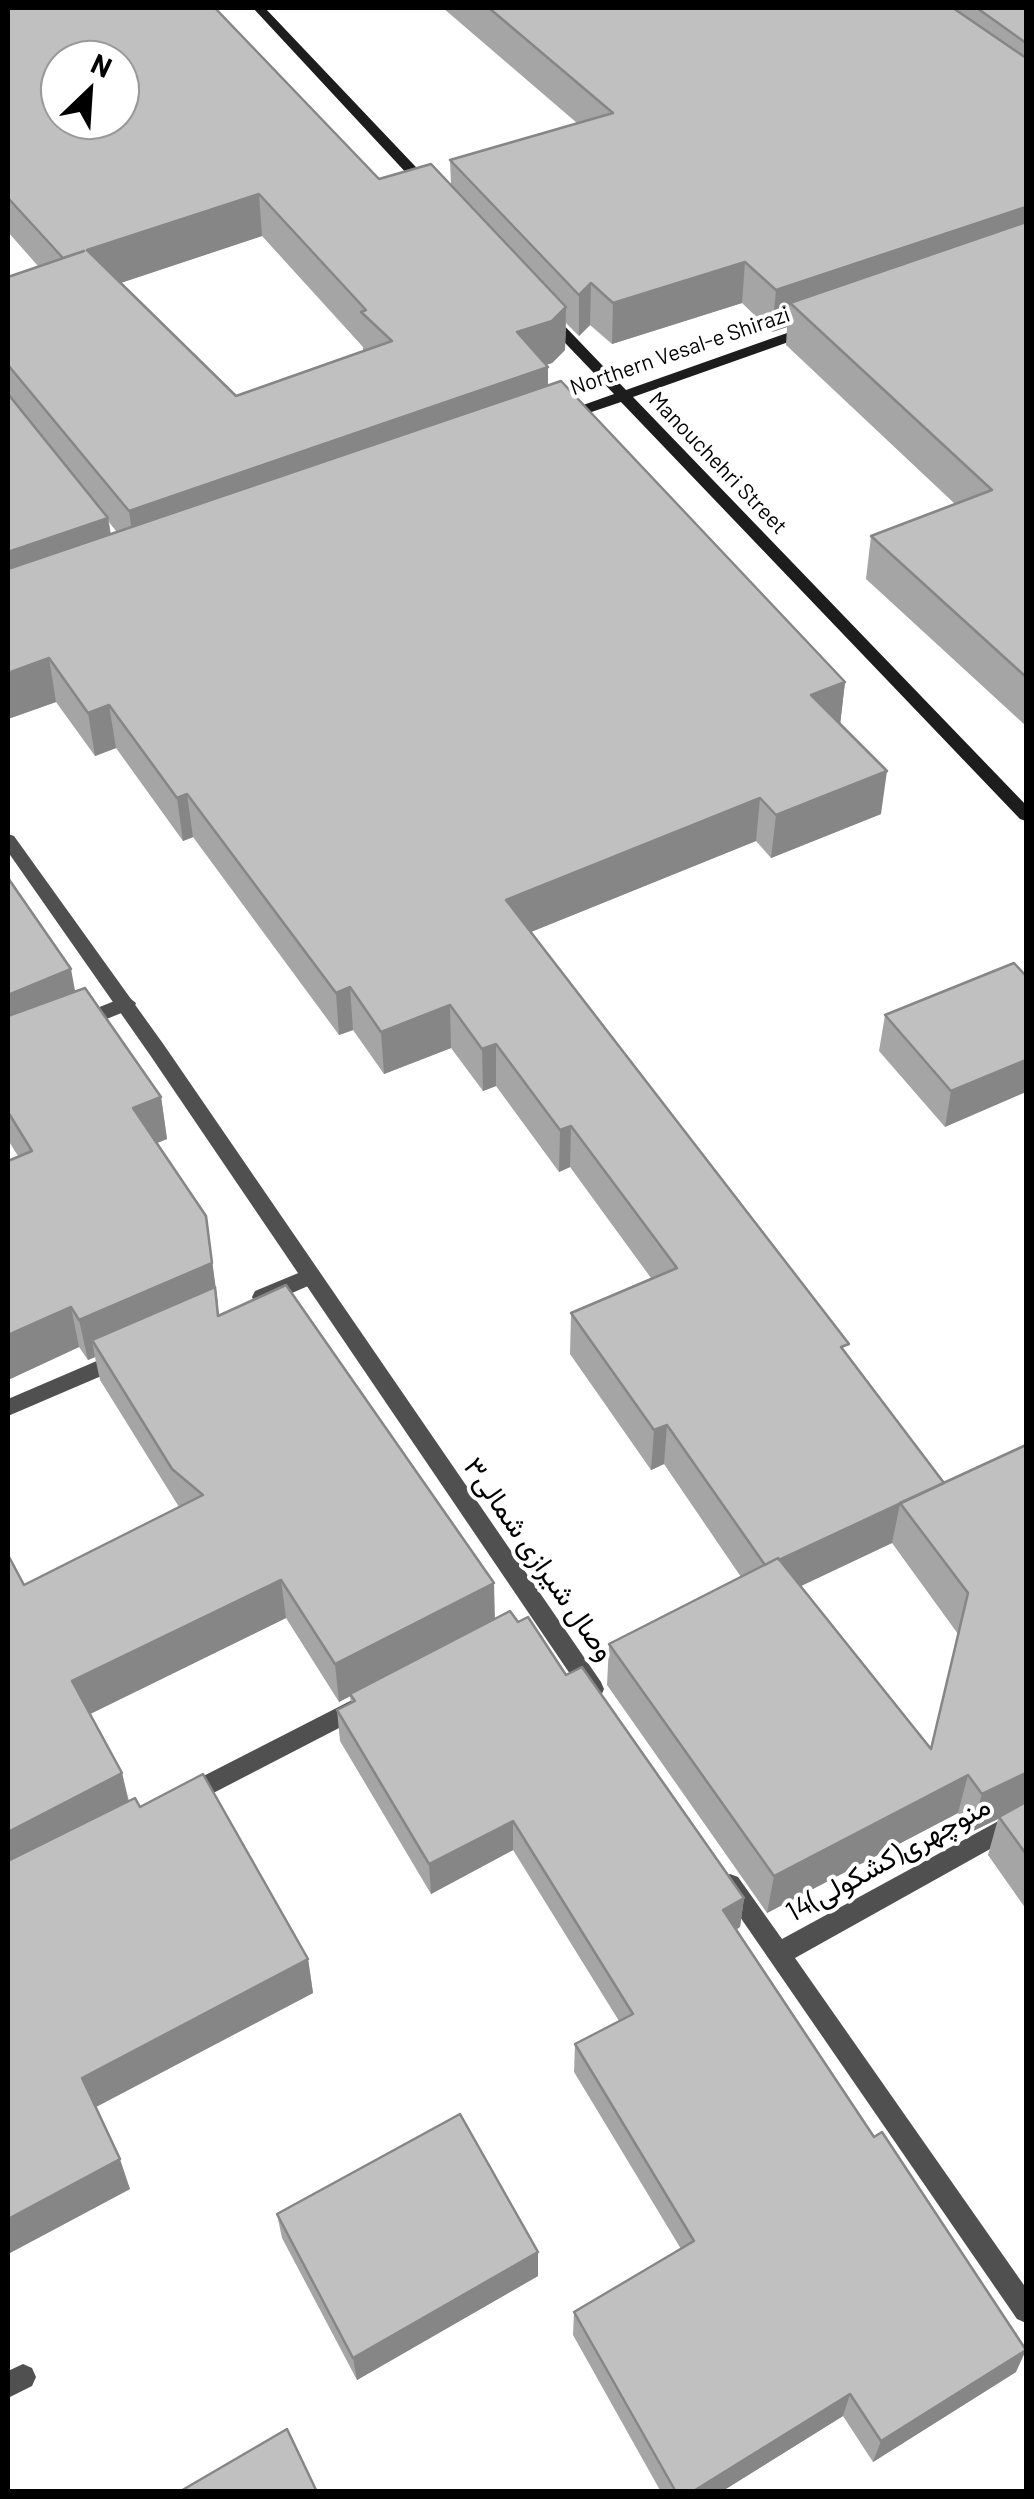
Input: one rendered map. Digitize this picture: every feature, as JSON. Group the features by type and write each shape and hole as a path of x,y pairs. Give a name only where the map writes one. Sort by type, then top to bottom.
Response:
{"street":[{"path":"259,8 434,195"},
{"name":"Manouchehri Street","path":"542,310 1026,815"},
{"name":"Northern Vesal-e Shirazi","path":"549,421 824,324"},
{"name":"وصال شیرازی شمالی۳","path":"8,840 126,1003 530,1618 608,1710"},
{"path":"58,1031 126,1003"},
{"path":"237,1308 308,1277"},
{"path":"8,1408 149,1346"},
{"path":"167,1806 380,1696"},
{"name":"14منوچهری(کشکولی)","path":"778,1954 1026,1817"},
{"path":"721,1873 1026,2310"}],"building":[{"path":"8,8 215,8 379,179 431,164 566,307 552,321 517,332 548,367 129,511 8,365 8,277 84,251 63,258 8,198","holes":["259,194 366,310 361,312 392,341 236,396 87,250"]},
{"path":"489,8 953,8 1026,58 1026,207 776,290 745,262 613,303 591,283 579,295 450,160 613,113"},
{"path":"977,8 1026,8 1026,43"},
{"path":"1026,222 1026,677 871,536 992,490 790,303"},
{"path":"561,381 845,682 811,695 887,771 776,815 760,798 506,900 849,1344 841,1347 944,1483 765,1565 667,1425 654,1430 571,1313 677,1268 571,1126 560,1130 496,1044 482,1049 450,1005 381,1032 350,987 336,993 187,794 177,798 109,705 88,713 49,658 8,673 8,569"},
{"path":"8,394 108,518 8,552"},
{"path":"8,878 71,969 8,995"},
{"path":"1014,963 1026,976 1026,1060 951,1091 885,1015"},
{"path":"85,988 161,1097 133,1108 206,1216 212,1263 79,1320 71,1307 8,1335 8,1161 32,1151 8,1112 8,1016"},
{"path":"286,1285 494,1583 335,1664 281,1580 72,1681 122,1773 8,1832 8,1555 24,1585 203,1495 172,1469 92,1340 215,1287 218,1316"},
{"path":"1026,1445 1026,1773 982,1794 968,1775 774,1876 609,1644 778,1558 931,1749 968,1593 900,1503"},
{"path":"510,1611 518,1622 528,1617 566,1675 582,1667 744,1898 723,1910 874,2137 882,2132 1026,2350 881,2441 850,2394 692,2492 676,2492 574,2312 694,2241 575,2044 633,2014 513,1821 429,1864 337,1710 355,1701 350,1694"},
{"path":"203,1774 308,1959 82,2078 120,2159 8,2219 8,1861 135,1798 140,1807"},
{"path":"1026,1802 1026,1854 999,1817"},
{"path":"460,2114 538,2252 353,2358 277,2214"},
{"path":"287,2429 317,2492 179,2492"}]}
